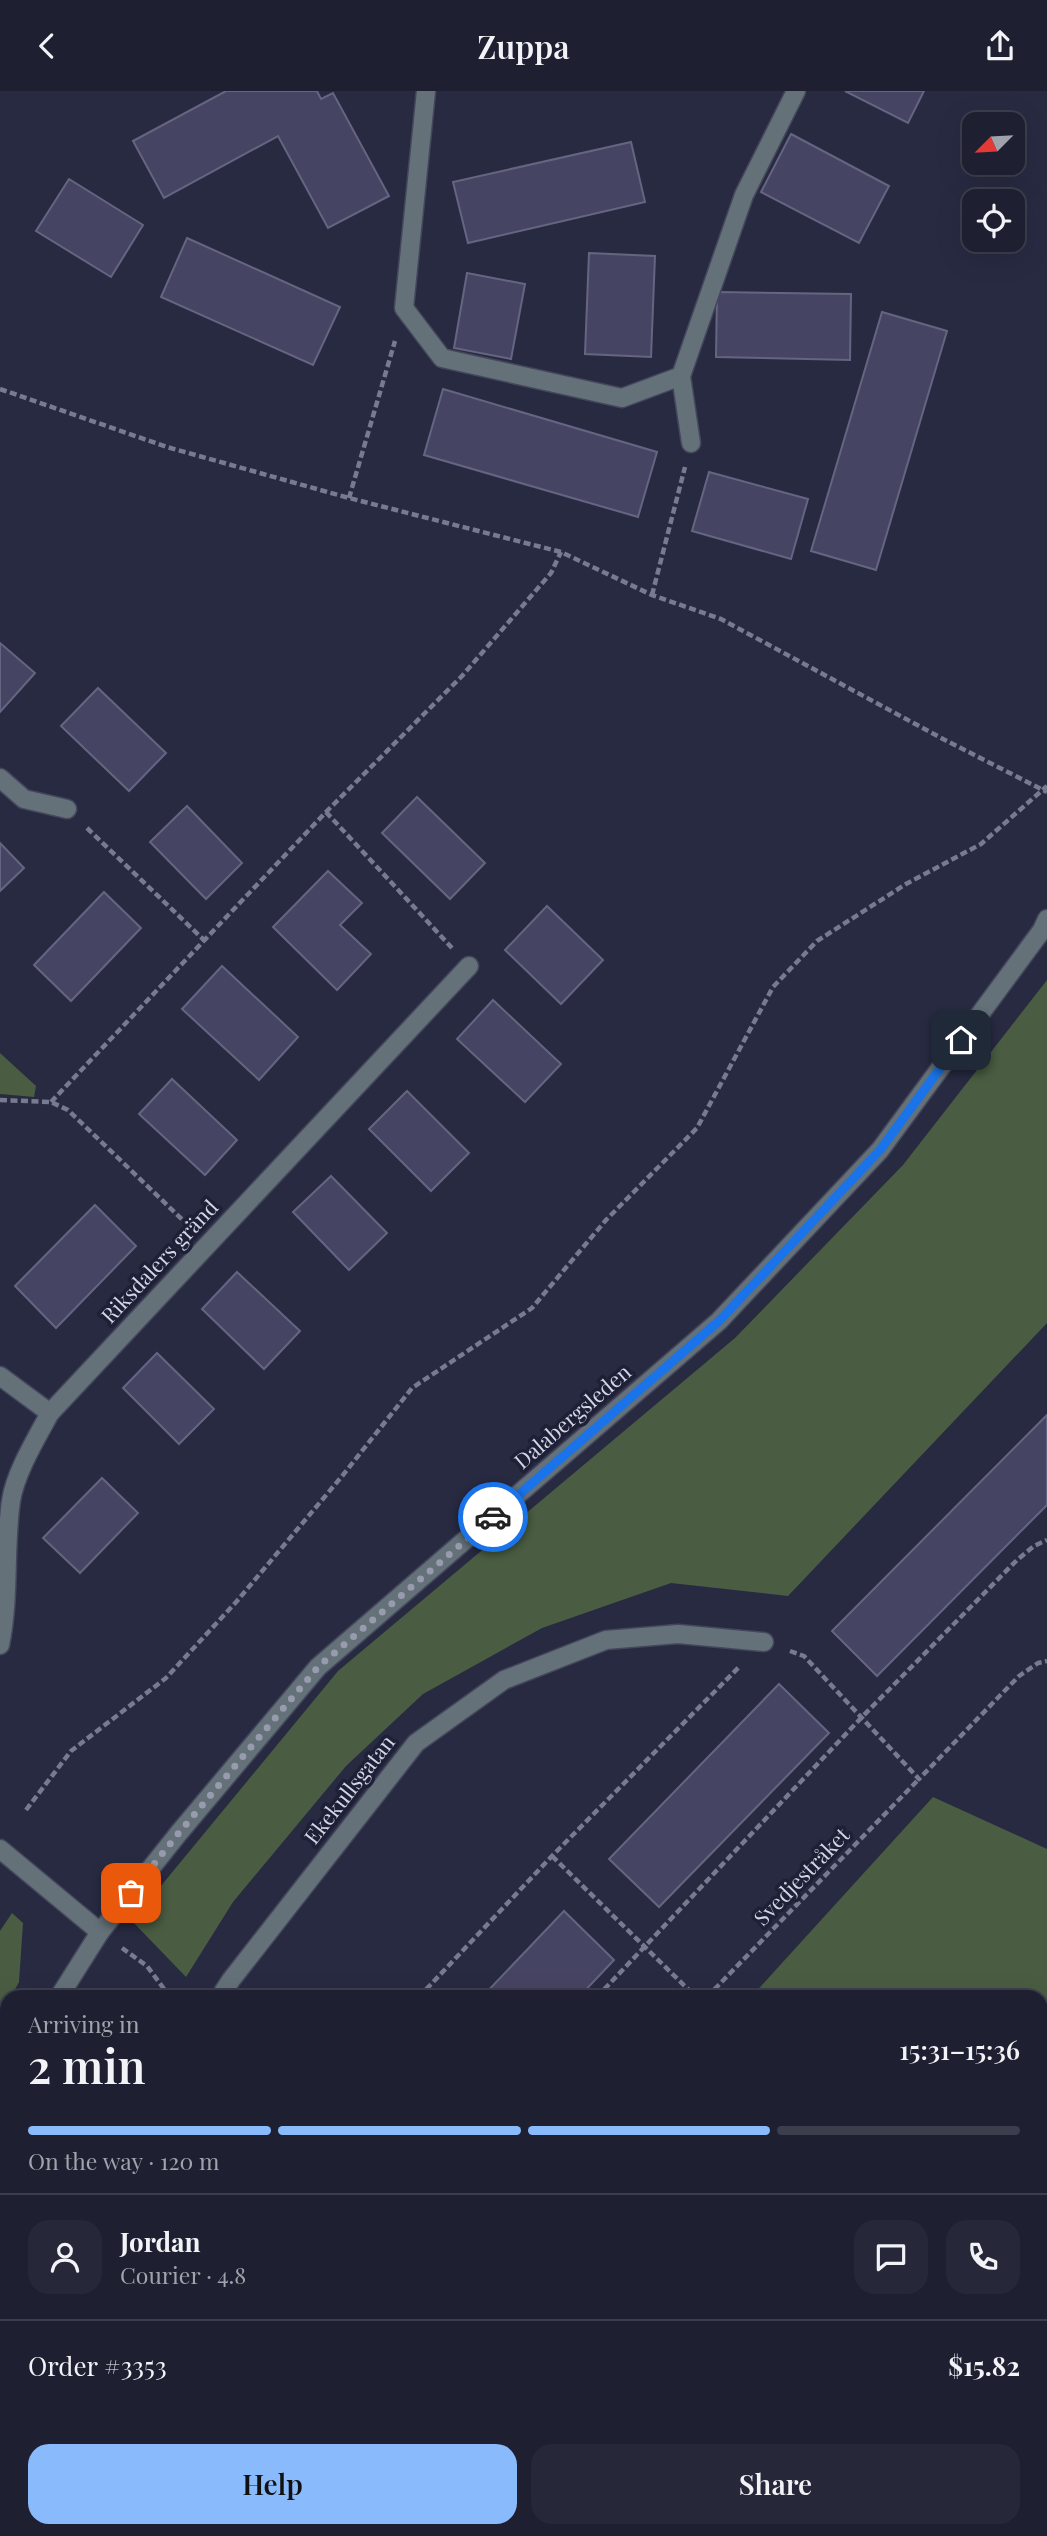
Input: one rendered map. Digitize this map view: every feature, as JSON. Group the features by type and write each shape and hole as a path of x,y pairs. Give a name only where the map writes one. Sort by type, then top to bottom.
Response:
{"street":[{"path":"426,91 404,308 442,358 622,398 681,376"},
{"path":"691,443 681,376 744,195 796,91"},
{"path":"0,778 23,799 67,809"},
{"name":"Dalabergsleden","path":"63,1990 100,1932 318,1667 719,1321 880,1150 1042,930 1047,919"},
{"name":"Riksdalers gränd","path":"0,1645 5,1621 11,1499 30,1448 50,1413 468,966"},
{"path":"0,1376 50,1413"},
{"name":"Ekekullsgatan","path":"225,1990 416,1743 504,1680 606,1640 678,1634 764,1642"},
{"path":"0,1849 100,1932"}],"path":[{"path":"349,498 404,308"},
{"path":"0,389 167,447 349,498 561,552 652,595 721,618 943,739 1046,790 981,844 906,884 817,941 773,987 697,1128 606,1220 532,1308 412,1388 343,1475 166,1678 71,1751 26,1810"},
{"path":"652,595 691,443"},
{"path":"51,1102 327,812 462,677 551,573 561,552"},
{"path":"67,809 205,940"},
{"path":"327,812 468,966"},
{"path":"0,1100 51,1102 68,1110 208,1244"},
{"path":"604,1990 861,1718 1017,1560 1034,1546 1047,1540"},
{"path":"426,1990 552,1856 764,1642 804,1656 919,1779"},
{"name":"Svedjestråket","path":"714,1990 1019,1676 1038,1663 1047,1661"},
{"path":"552,1856 689,1990"},
{"path":"100,1932 147,1966 165,1990"}],"green space":[{"path":"1047,980 1047,1323 788,1596 671,1583 542,1628 423,1694 346,1766 233,1902 186,1977 132,1921 338,1671 735,1338 903,1165"},
{"path":"0,1053 36,1086 34,1097 0,1094"},
{"path":"933,1797 1047,1849 1047,1990 757,1990"},
{"path":"12,1913 23,1923 19,1982 15,1990 0,1990 0,1931"}],"building":[{"path":"226,91 317,91 321,99 333,93 389,196 328,228 278,136 164,198 133,141"},
{"path":"845,91 924,91 908,123"},
{"path":"791,134 889,186 859,243 761,192"},
{"path":"631,142 645,202 468,243 453,182"},
{"path":"69,179 143,225 111,277 36,231"},
{"path":"187,238 340,307 313,365 161,297"},
{"path":"589,253 655,256 651,357 585,354"},
{"path":"467,273 525,284 511,359 454,348"},
{"path":"717,292 851,294 850,360 716,357"},
{"path":"882,312 947,331 876,570 811,551"},
{"path":"443,389 657,452 638,517 424,455"},
{"path":"709,472 808,499 791,559 692,531"},
{"path":"0,643 35,673 0,712"},
{"path":"98,688 166,753 129,791 61,726"},
{"path":"417,797 485,863 450,899 382,833"},
{"path":"187,806 242,863 206,899 150,842"},
{"path":"0,843 24,868 0,891"},
{"path":"328,871 362,903 340,925 371,954 337,990 273,927"},
{"path":"104,892 141,928 71,1001 34,965"},
{"path":"547,906 603,960 561,1004 505,950"},
{"path":"222,966 298,1037 259,1080 182,1009"},
{"path":"493,1000 561,1064 525,1102 457,1039"},
{"path":"172,1079 237,1140 205,1175 139,1114"},
{"path":"407,1091 469,1153 431,1191 369,1129"},
{"path":"331,1176 387,1233 349,1270 293,1212"},
{"path":"95,1205 136,1246 56,1328 15,1286"},
{"path":"237,1272 300,1331 264,1369 202,1309"},
{"path":"157,1353 214,1409 179,1444 123,1388"},
{"path":"1047,1415 1047,1505 877,1676 832,1631"},
{"path":"102,1478 138,1513 80,1573 43,1538"},
{"path":"779,1684 829,1733 659,1907 609,1859"},
{"path":"564,1911 614,1960 586,1990 489,1990"}],"way so far":[{"path":"131,1893 318,1667 493,1517"}],"route":[{"path":"493,1517 719,1321 880,1150 961,1040"}]}
